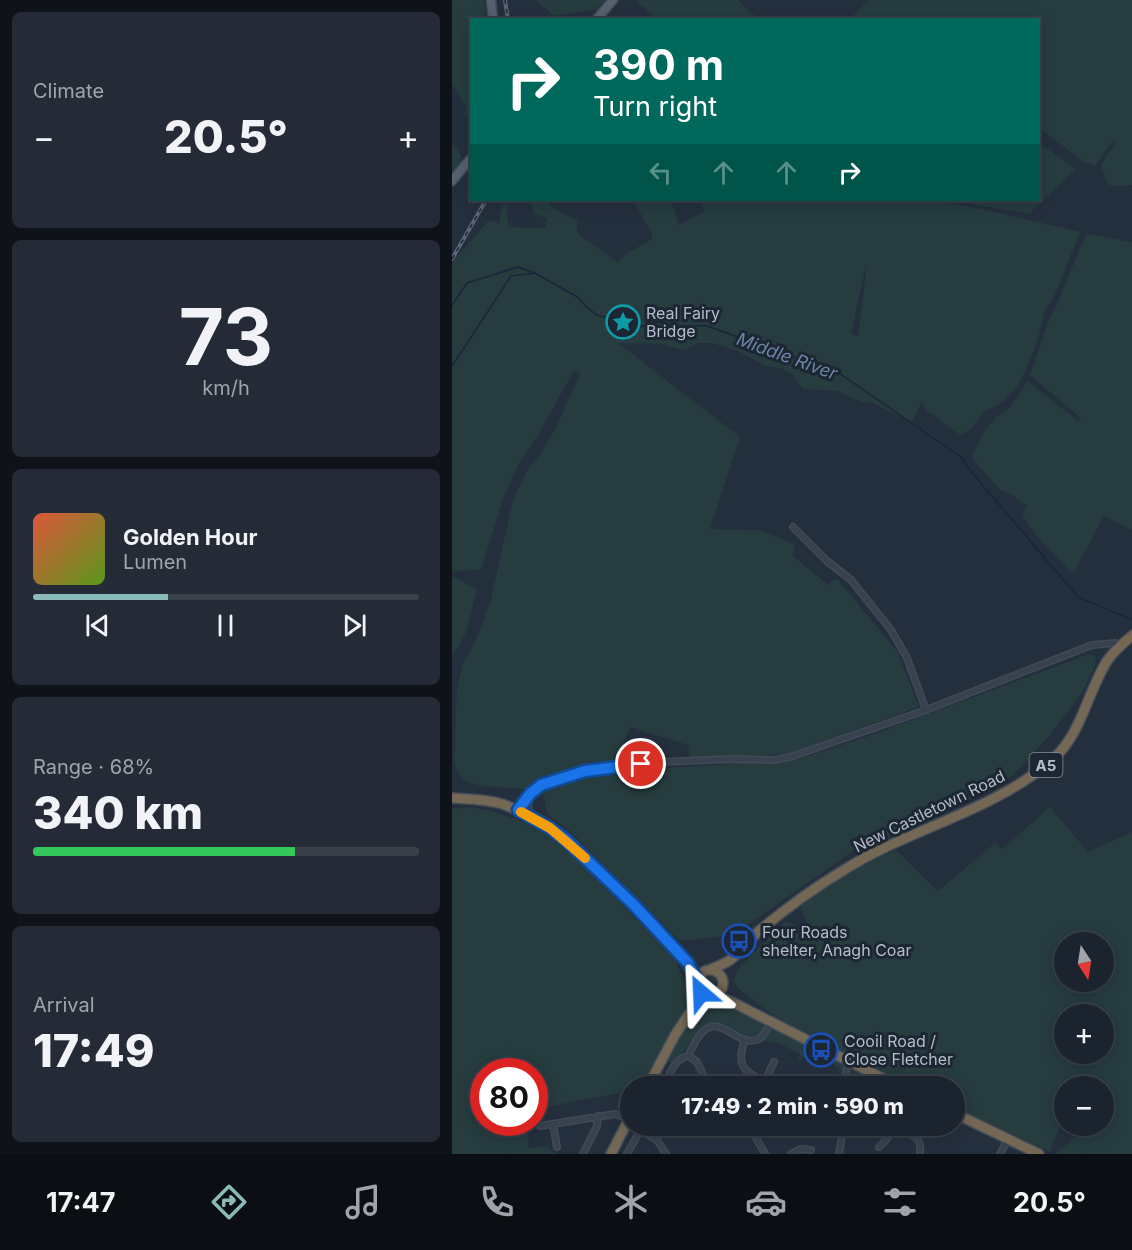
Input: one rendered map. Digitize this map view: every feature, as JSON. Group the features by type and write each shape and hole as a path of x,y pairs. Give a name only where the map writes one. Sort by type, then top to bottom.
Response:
{"highway":[{"name":"New Castletown Road","path":"730,960 781,914 842,871 870,854 974,808 1016,785 1055,758 1074,734 1107,662 1133,635"},
{"path":"452,798 500,803 518,810 566,840 633,904 688,963 697,980 699,991 696,1003 675,1035 653,1076"},
{"name":"A5","path":"708,970 730,960"},
{"name":"A5","path":"722,984 730,960"},
{"path":"688,963 717,972 732,1002"},
{"path":"697,980 708,970"},
{"path":"696,1003 712,995 722,984"},
{"path":"699,991 732,1002 877,1076"},
{"path":"965,1118 1039,1154"},
{"path":"611,1154 620,1136"}],"main road":[{"path":"491,0 493,18"},
{"path":"598,18 613,0"},
{"path":"452,181 470,159"}],"street":[{"path":"793,527 827,561 851,580 891,630 907,658 926,710"},
{"path":"518,810 530,794 541,785 604,767 722,759 776,760 793,756 926,710 1092,645 1115,643"},
{"path":"530,794 528,807 532,818"},
{"path":"689,1056 700,1034 708,1028 722,1027 745,1039 754,1040 762,1037 771,1022"},
{"path":"745,1039 740,1054 742,1064 754,1076"},
{"path":"670,1076 676,1062 682,1057 689,1056 697,1062 704,1076"},
{"path":"845,1076 848,1061"},
{"path":"768,1076 774,1062"},
{"path":"548,1125 612,1112 620,1115"},
{"path":"583,1154 584,1144 598,1126 598,1116"},
{"path":"553,1124 557,1147"},
{"path":"627,1154 636,1136"},
{"path":"652,1136 666,1154"},
{"path":"755,1136 765,1154"},
{"path":"839,1154 842,1136"},
{"path":"879,1147 888,1136"},
{"path":"914,1136 918,1138 921,1144 920,1154"},
{"path":"1000,1154 1008,1139"},
{"path":"886,1140 892,1146"},
{"path":"791,1154 807,1148"}],"green space":[{"path":"452,0 484,0 486,18 470,18 470,117 465,116 466,107 452,84"},
{"path":"536,0 606,0 596,9 554,16"},
{"path":"636,0 738,0 757,18 655,18"},
{"path":"869,0 1132,0 1132,185 1107,184 1101,165 1116,141 1113,140 1095,166 1084,162 1040,129 1040,18 850,18"},
{"path":"452,142 460,153 462,161 452,174"},
{"path":"1040,144 1076,169 1029,214 956,201 1040,201"},
{"path":"509,201 507,217 509,227 545,228 547,218 535,214 529,201 551,201 550,205 577,221 577,233 618,262 626,254 652,239 652,234 634,202 636,201 671,201 679,225 704,212 699,201 934,201 977,208 1080,232 1054,297 1045,310 1038,339 1017,387 1003,402 985,411 969,431 960,435 926,410 922,402 912,422 873,403 863,402 837,391 803,389 792,374 781,368 765,366 740,352 712,343 697,343 685,351 662,344 618,343 740,437 710,529 761,530 795,545 793,556 828,585 834,579 838,580 897,651 919,707 792,752 767,755 690,758 688,745 630,727 619,755 612,761 524,789 481,786 463,780 454,764 457,688 462,666 477,637 490,603 513,500 529,467 541,454 556,427 580,374 574,370 539,434 519,463 503,499 481,570 452,571 452,263 489,220 499,223 501,207","holes":["867,265 858,336 851,334"]},
{"path":"1086,234 1132,242 1133,530 1103,517 1075,571 1071,572 1035,534 1022,515 1027,506 1009,493 1000,490 974,460 973,453 986,429 996,417 1010,407 1028,381 1078,421 1081,418 1030,375 1050,317"},
{"path":"452,576 477,590 465,635 452,656"},
{"path":"1089,654 1096,657 1094,668 1082,693 1050,735 1012,776 955,808 852,852 733,935 680,941 572,833 547,814 543,791 598,775 743,763 778,764 802,758 869,736"},
{"path":"471,807 491,811 523,822 557,841 674,956 687,983 689,996 687,1007 648,1076 620,1076 620,1093 548,1107 548,1058 470,1058 470,1136 529,1136 528,1149 548,1146 555,1154 452,1154 452,809"},
{"path":"1050,807 1088,852 1132,832 1132,1154 1055,1154 1075,1136 1114,1136 1114,1076 1054,1076 1054,1136 1056,1136 1050,1152 965,1112 965,1076 890,1076 775,1017 739,989 734,981 737,970 784,922 801,926 815,935 809,929 800,906 867,862 896,850 938,891 995,843 1002,849"},
{"path":"709,974 714,976 716,981 714,986 709,988 704,986 702,981 704,976"},
{"path":"715,999 764,1023 762,1032 750,1036 712,1023 698,1031 673,1063 667,1061 680,1034 699,1006"},
{"path":"774,1028 843,1063 842,1070 838,1072 840,1068 814,1056 797,1062 800,1054 776,1042 770,1043 764,1040"},
{"path":"851,1068 866,1076 849,1076"}],"waterway":[{"name":"Middle River","path":"452,305 467,283 518,267 535,273 579,298 597,315 615,320 625,326 639,327 660,322 675,326 707,326 839,373 961,457 1078,597 1133,620"},
{"path":"452,366 511,276 534,273"}],"railway":[{"path":"505,0 508,18"},
{"path":"452,259 485,201"}],"slow traffic":[{"path":"521,812 550,828 585,858"}],"place":[{"name":"Real Fairy Bridge","path":"623,322"},
{"name":"Four Roads shelter, Anagh Coar","path":"739,941"},
{"name":"Cooil Road / Close Fletcher","path":"821,1050"}],"route":[{"path":"641,764 604,767 541,785 530,794 518,810 566,840 633,904 688,963 701,993"}]}
